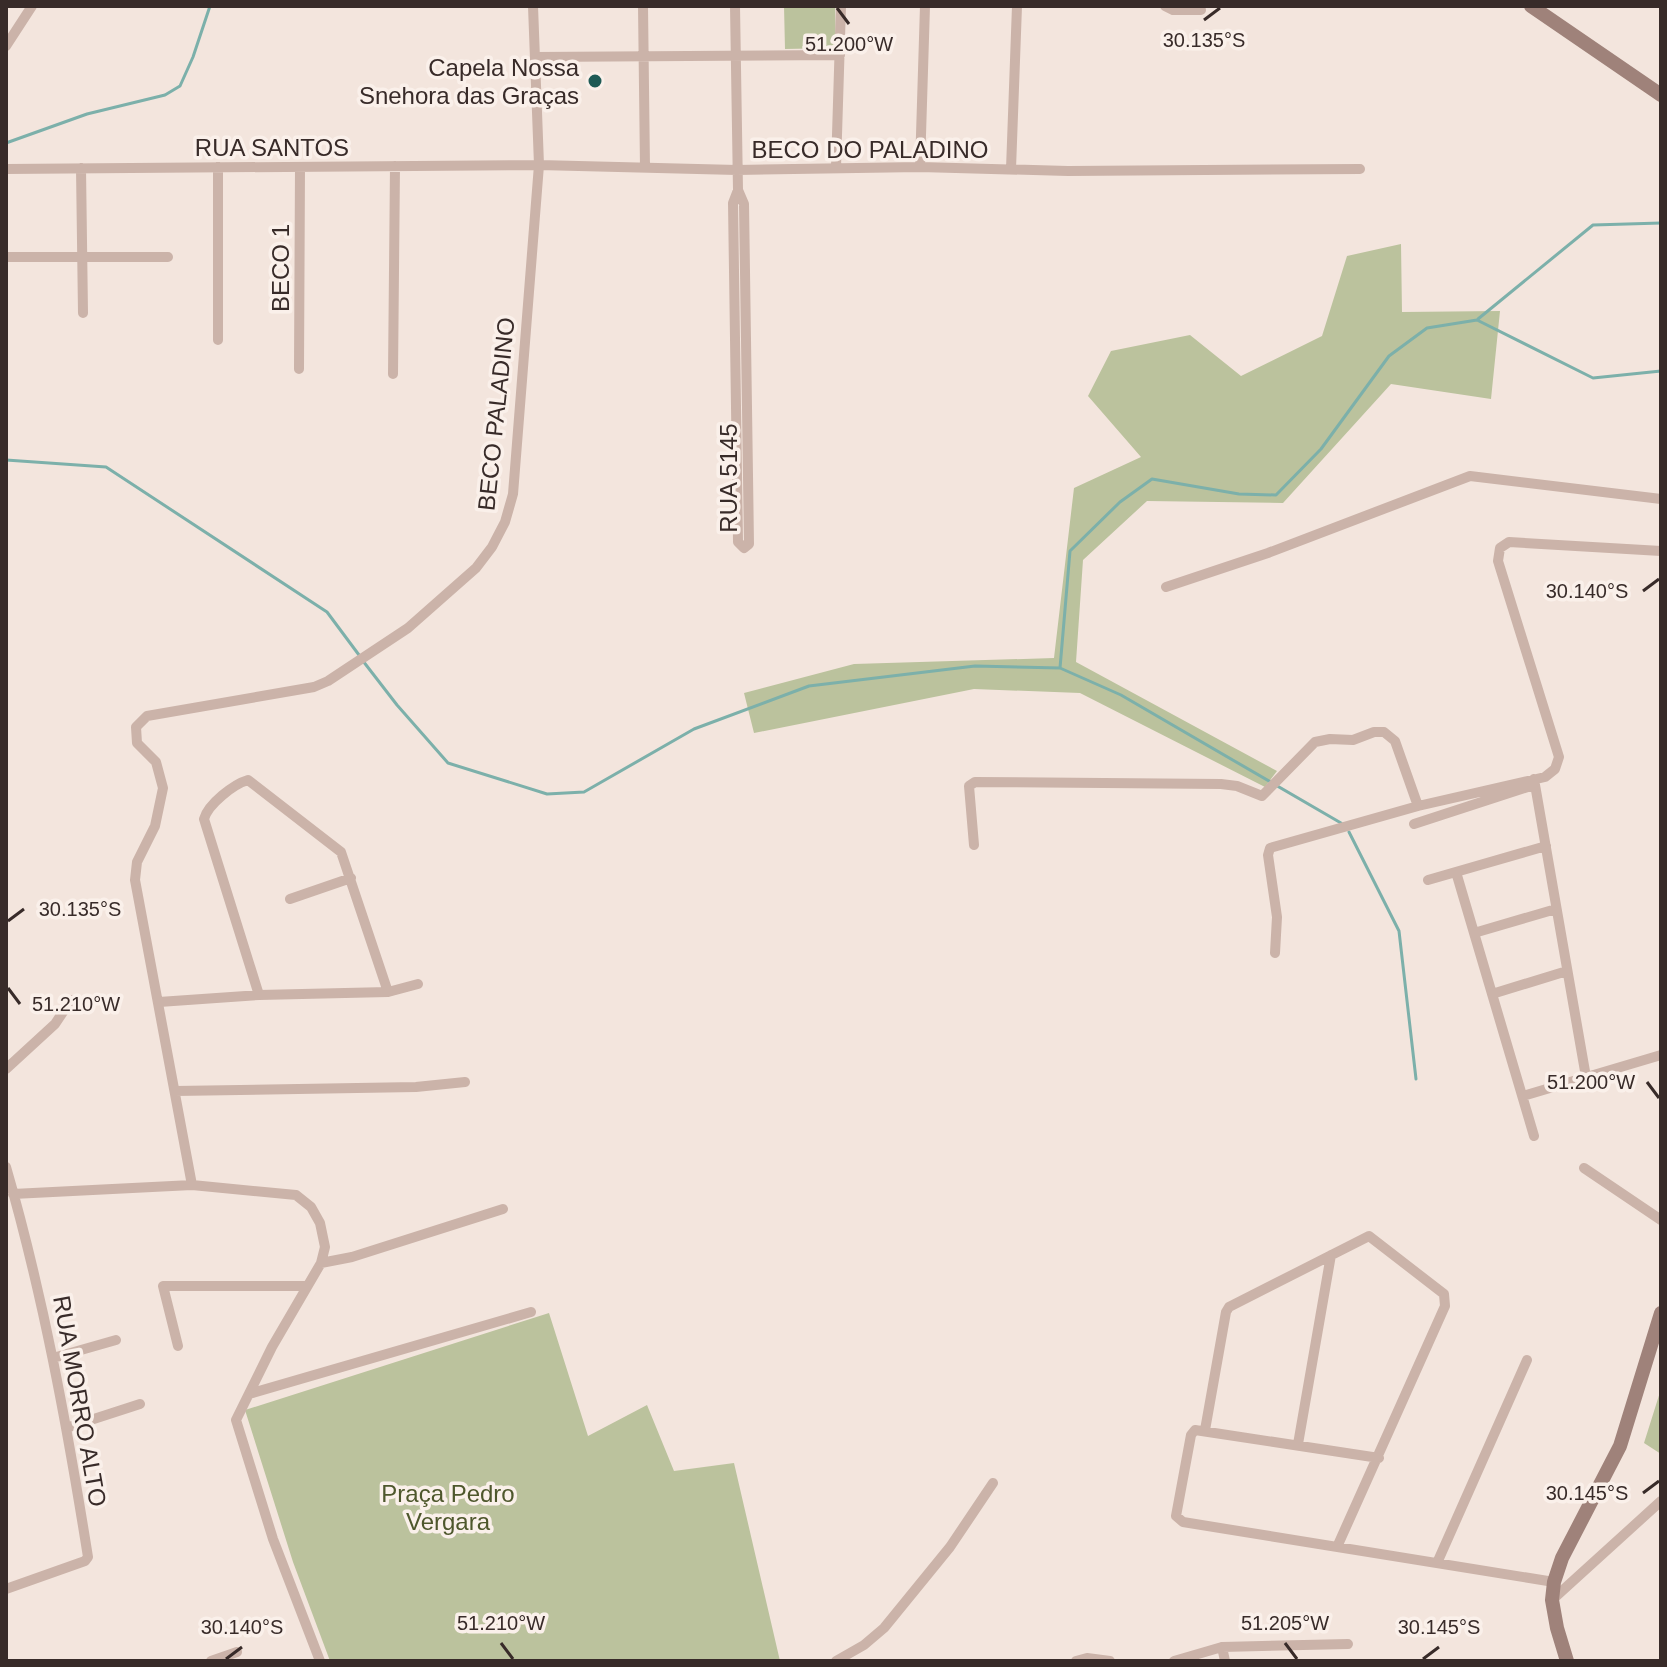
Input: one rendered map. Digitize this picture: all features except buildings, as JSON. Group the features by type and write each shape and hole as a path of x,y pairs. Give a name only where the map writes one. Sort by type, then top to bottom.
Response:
{"main road":[{"path":"1531,6 1661,95"},
{"path":"1567,1661 1552,1600 1554,1582 1562,1558 1620,1446 1661,1313"}],"street":[{"path":"6,46 32,6"},
{"path":"533,6 539,165"},
{"path":"643,6 645,168"},
{"name":"RUA 5145","path":"735,6 738,190 733,203 741,312 749,544 744,548 738,542 742,400"},
{"path":"836,167 841,6"},
{"path":"920,167 925,6"},
{"path":"1011,169 1017,6"},
{"path":"1165,6 1173,10 1201,10"},
{"path":"535,57 840,55"},
{"name":"BECO DO PALADINO","path":"539,165 737,170 836,167 1068,171 1360,169"},
{"name":"RUA SANTOS","path":"6,169 539,165"},
{"name":"BECO PALADINO","path":"159,1002 135,880 137,862 155,826 163,788 156,762 137,743 136,727 142,718 159,713 321,685 408,628 476,568 492,547 505,522 513,494 539,165"},
{"path":"393,374 395,166"},
{"path":"218,167 218,340"},
{"name":"BECO 1","path":"299,369 300,167"},
{"path":"81,168 83,313"},
{"path":"6,257 168,257"},
{"path":"1166,587 1268,553 1470,476 1661,499"},
{"path":"1414,824 1534,782 1551,774 1559,764 1498,561 1500,548 1509,542 1661,551"},
{"path":"974,845 969,786 975,782 1221,784 1237,786 1262,796 1315,742 1353,740 1374,732 1384,732 1395,741 1418,806"},
{"path":"259,995 204,819 209,808 245,780 251,780 341,852 388,992"},
{"path":"1275,953 1277,917 1268,855 1270,848 1418,806 1534,782"},
{"path":"1534,782 1586,1077"},
{"path":"1428,880 1546,846"},
{"path":"1456,872 1534,1136"},
{"path":"290,899 351,878"},
{"path":"1474,933 1556,909"},
{"path":"1492,994 1567,971"},
{"path":"192,1185 159,1002 259,995 388,992 418,984"},
{"path":"6,1069 55,1024 71,1000"},
{"path":"1523,1096 1661,1055"},
{"path":"175,1091 416,1087 465,1082"},
{"name":"RUA MORRO ALTO","path":"6,1167 39,1289 87,1558 6,1589"},
{"path":"1584,1168 1661,1220"},
{"path":"13,1194 192,1185 296,1195 311,1207 320,1223 325,1247 321,1263 272,1347 236,1420 273,1539 320,1661"},
{"path":"321,1263 352,1257 503,1209"},
{"path":"1205,1430 1227,1310 1371,1236 1444,1294 1447,1299 1337,1547"},
{"path":"1298,1444 1331,1255"},
{"path":"178,1346 163,1286 307,1286"},
{"path":"249,1394 531,1312"},
{"path":"53,1358 116,1340"},
{"path":"1437,1563 1527,1360"},
{"path":"66,1428 140,1404"},
{"path":"1379,1458 1195,1430 1176,1514 1178,1519 1554,1582"},
{"path":"836,1661 864,1645 884,1628 950,1547 993,1483"},
{"path":"1552,1600 1661,1501"},
{"path":"1174,1661 1222,1647 1348,1644"},
{"path":"1222,1647 1225,1661"},
{"path":"211,1661 237,1652"},
{"path":"1076,1661 1087,1658 1110,1661"}],"green space":[{"path":"784,6 835,6 836,48 785,49"},
{"path":"1401,244 1402,312 1500,311 1491,399 1391,384 1283,503 1147,501 1083,560 1076,662 1277,771 1265,787 1080,693 974,689 754,733 744,693 854,664 1054,658 1074,488 1141,457 1088,396 1111,351 1190,335 1241,376 1322,336 1347,256"},
{"name":"Praça Pedro Vergara","path":"549,1313 588,1436 647,1405 674,1471 734,1463 780,1661 330,1661 293,1562 245,1410"},
{"path":"1661,1389 1661,1454 1644,1443"}],"waterway":[{"path":"6,143 87,114 165,95 180,86 210,6"},
{"path":"1478,319 1593,225 1661,223"},
{"path":"1060,668 1070,551 1120,502 1152,479 1239,494 1276,495 1321,449 1389,356 1427,328 1477,320 1593,378 1661,371"},
{"path":"6,460 106,467 327,612 359,655"},
{"path":"363,661 448,763 547,794 584,792 694,729 809,686 975,666 1060,668 1121,695 1341,823"},
{"path":"1349,832 1399,931 1416,1079"}],"place":[{"name":"Capela Nossa Snehora das Graças","path":"595,81"}]}
